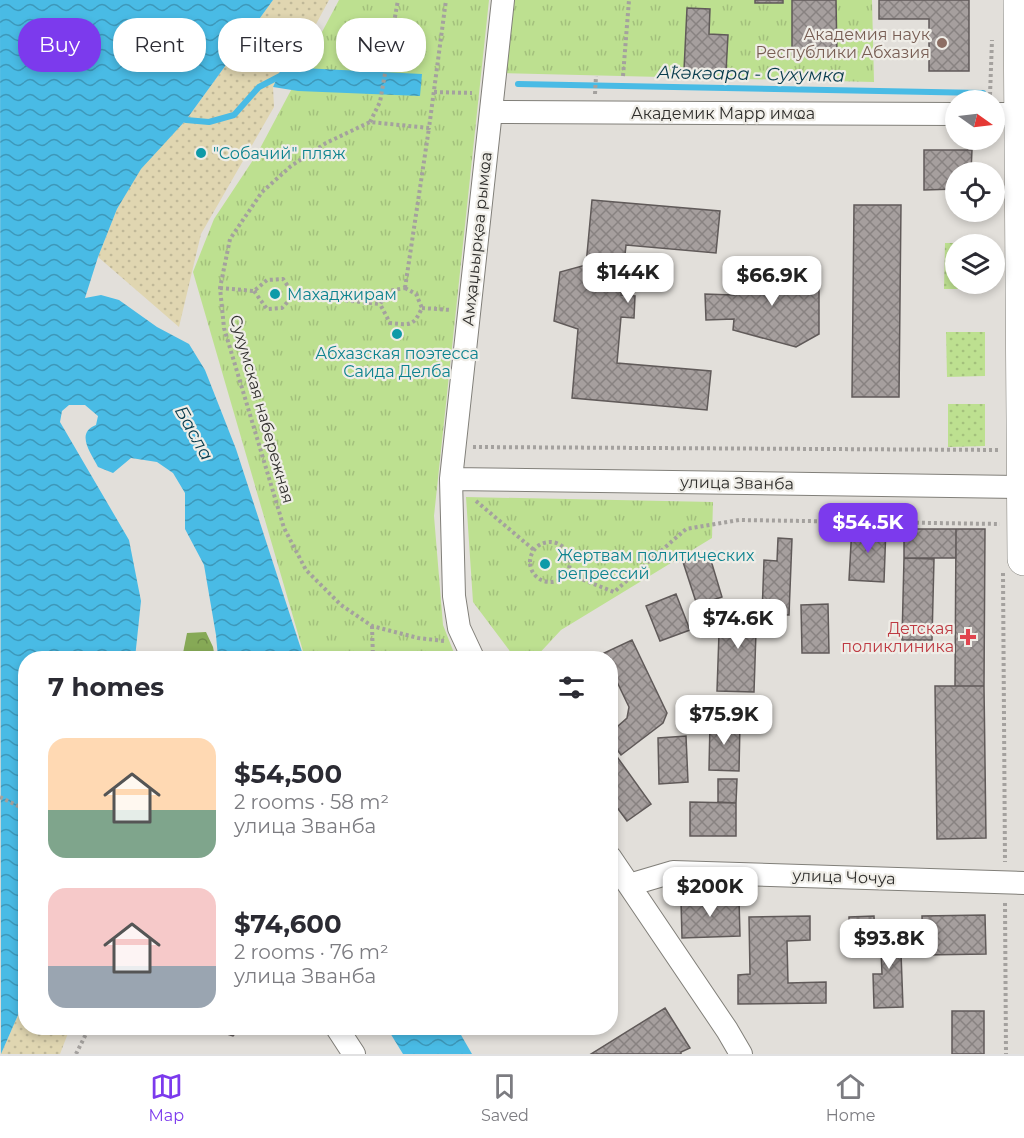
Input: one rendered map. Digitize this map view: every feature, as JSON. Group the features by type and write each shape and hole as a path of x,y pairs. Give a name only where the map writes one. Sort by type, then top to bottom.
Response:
{"highway":[{"path":"1014,565 1017,487 1013,114 1020,0"}],"street":[{"name":"Амҳаџьырқәа рымҩа","path":"469,651 459,628 454,596 451,479 502,0"},
{"name":"Академик Марр имҩа","path":"492,103 945,114"},
{"name":"улица Званба","path":"451,479 1017,487"},
{"path":"618,868 741,1054"},
{"name":"улица Чочуа","path":"630,885 673,872 1014,883"},
{"path":"342,1035 354,1054"}],"path":[{"path":"398,0 380,102 370,122 429,128"},
{"path":"405,288 446,0"},
{"path":"623,76 629,0"},
{"path":"990,90 992,35"},
{"path":"595,100 596,77"},
{"path":"434,92 492,103"},
{"name":"Сухумская набережная","path":"370,122 326,143 291,166 262,192 231,239 220,288 224,328 284,528 306,570 341,605 372,626 469,651"},
{"path":"220,288 254,291 267,280 283,279 294,296"},
{"path":"405,288 416,294 422,308 416,321 408,325 390,323 380,304 388,291 405,288"},
{"path":"254,291 267,309 282,308 294,296"},
{"path":"294,296 380,304"},
{"path":"422,308 469,312"},
{"path":"455,447 1003,450 1017,487 1003,524 739,520 686,529 614,592 566,573"},
{"path":"451,479 534,550"},
{"path":"552,542 564,548 569,560 566,573 556,581 550,582 538,578 530,562 534,550 552,542"},
{"path":"1006,1054 1014,883 1014,565"},
{"path":"372,626 373,651"},
{"path":"0,796 18,806"},
{"path":"76,1054 86,1035"}],"green space":[{"path":"339,0 489,0 434,516 443,625 453,651 303,651 193,272 214,219 257,154 301,72 324,72 324,28"},
{"path":"503,0 872,0 874,82 496,73"},
{"path":"945,243 945,289 944,289"},
{"path":"946,332 985,332 985,376 947,377"},
{"path":"948,404 985,404 985,446 948,447"},
{"path":"466,497 713,502 712,538 561,630 542,651 510,651 473,602"},
{"path":"206,632 214,651 183,651 187,633"}],"sand":[{"name":"\"Собачий\" пляж","path":"273,0 329,0 319,18 260,18"},
{"name":"\"Собачий\" пляж","path":"221,72 280,72 273,87 274,107 201,234 179,327 98,257 117,209 141,168 186,120"},
{"path":"18,1015 18,1035 67,1035 60,1054 1,1054"}],"water":[{"name":"Басла","path":"0,0 273,0 260,18 218,18 218,72 221,72 186,120 141,169 117,209 85,298 101,295 119,300 157,327 189,344 205,370 236,449 302,651 217,651 204,565 185,529 185,493 173,473 157,462 131,458 113,473 98,467 86,444 86,433 96,425 98,416 85,405 69,405 62,411 60,422 129,540 141,601 136,651 18,651 18,1015 1,1054"},
{"path":"324,69 336,70 336,72 422,74 420,96 298,91 273,87 280,72 324,72"},
{"path":"391,1035 461,1035 472,1054 403,1054"}],"building":[{"path":"755,0 783,0 783,3 755,3"},
{"path":"792,0 836,0 837,55 792,55"},
{"path":"879,0 969,0 969,71 929,71 929,19 879,19"},
{"path":"687,8 710,9 709,34 728,35 726,72 684,70"},
{"path":"924,150 972,150 971,162 945,162 945,189 924,190"},
{"path":"592,200 720,211 716,253 626,245 621,295 635,296 634,318 621,317 617,363 711,371 707,410 572,398 578,329 554,321 560,272 586,265"},
{"path":"854,205 901,205 899,397 852,397"},
{"path":"796,267 819,280 819,334 796,347 733,330 734,319 706,320 705,294 734,295 734,284"},
{"path":"852,526 886,527 884,582 849,580"},
{"path":"904,529 956,529 956,558 904,558"},
{"path":"956,529 985,529 984,686 955,686"},
{"path":"778,538 792,539 789,615 762,614 764,560 777,561"},
{"path":"709,554 722,597 697,605 683,562"},
{"path":"904,558 934,559 932,640 902,640"},
{"path":"676,594 690,630 660,641 646,606"},
{"path":"731,602 757,602 754,692 717,691 719,633 730,634"},
{"path":"828,604 829,653 802,653 801,605"},
{"path":"632,640 667,713 663,723 621,755 618,751 618,726 627,718 629,707 618,684 618,651 608,651"},
{"path":"935,686 984,686 986,838 937,839"},
{"path":"710,722 740,723 739,771 709,770"},
{"path":"686,736 688,782 659,784 658,738"},
{"path":"618,758 651,804 627,821 618,809"},
{"path":"718,779 737,779 736,803 718,802"},
{"path":"690,802 736,803 736,836 690,836"},
{"path":"739,899 740,936 682,938 681,901"},
{"path":"985,915 986,954 923,955 922,916"},
{"path":"810,916 810,940 787,941 788,983 826,982 826,1003 738,1004 738,975 750,974 749,917"},
{"path":"874,916 875,942 849,942 849,917"},
{"path":"900,925 903,1007 874,1008 873,974 882,974 880,926"},
{"path":"665,1008 690,1048 681,1054 591,1054"},
{"path":"952,1011 984,1011 984,1054 952,1054"}],"waterway":[{"name":"Аҟәкәара - Сухумка","path":"186,120 209,122 234,115 259,87 282,75"},
{"name":"Аҟәкәара - Сухумка","path":"518,84 945,92"}],"place":[{"name":"Академия наук Республики Абхазия","path":"942,43"},
{"name":"\"Собачий\" пляж","path":"201,153"},
{"name":"Махаджирам","path":"275,294"},
{"name":"Абхазская поэтесса Саида Делба","path":"397,334"},
{"name":"Жертвам политических репрессий","path":"545,564"},
{"name":"Детская поликлиника","path":"968,637"}]}
